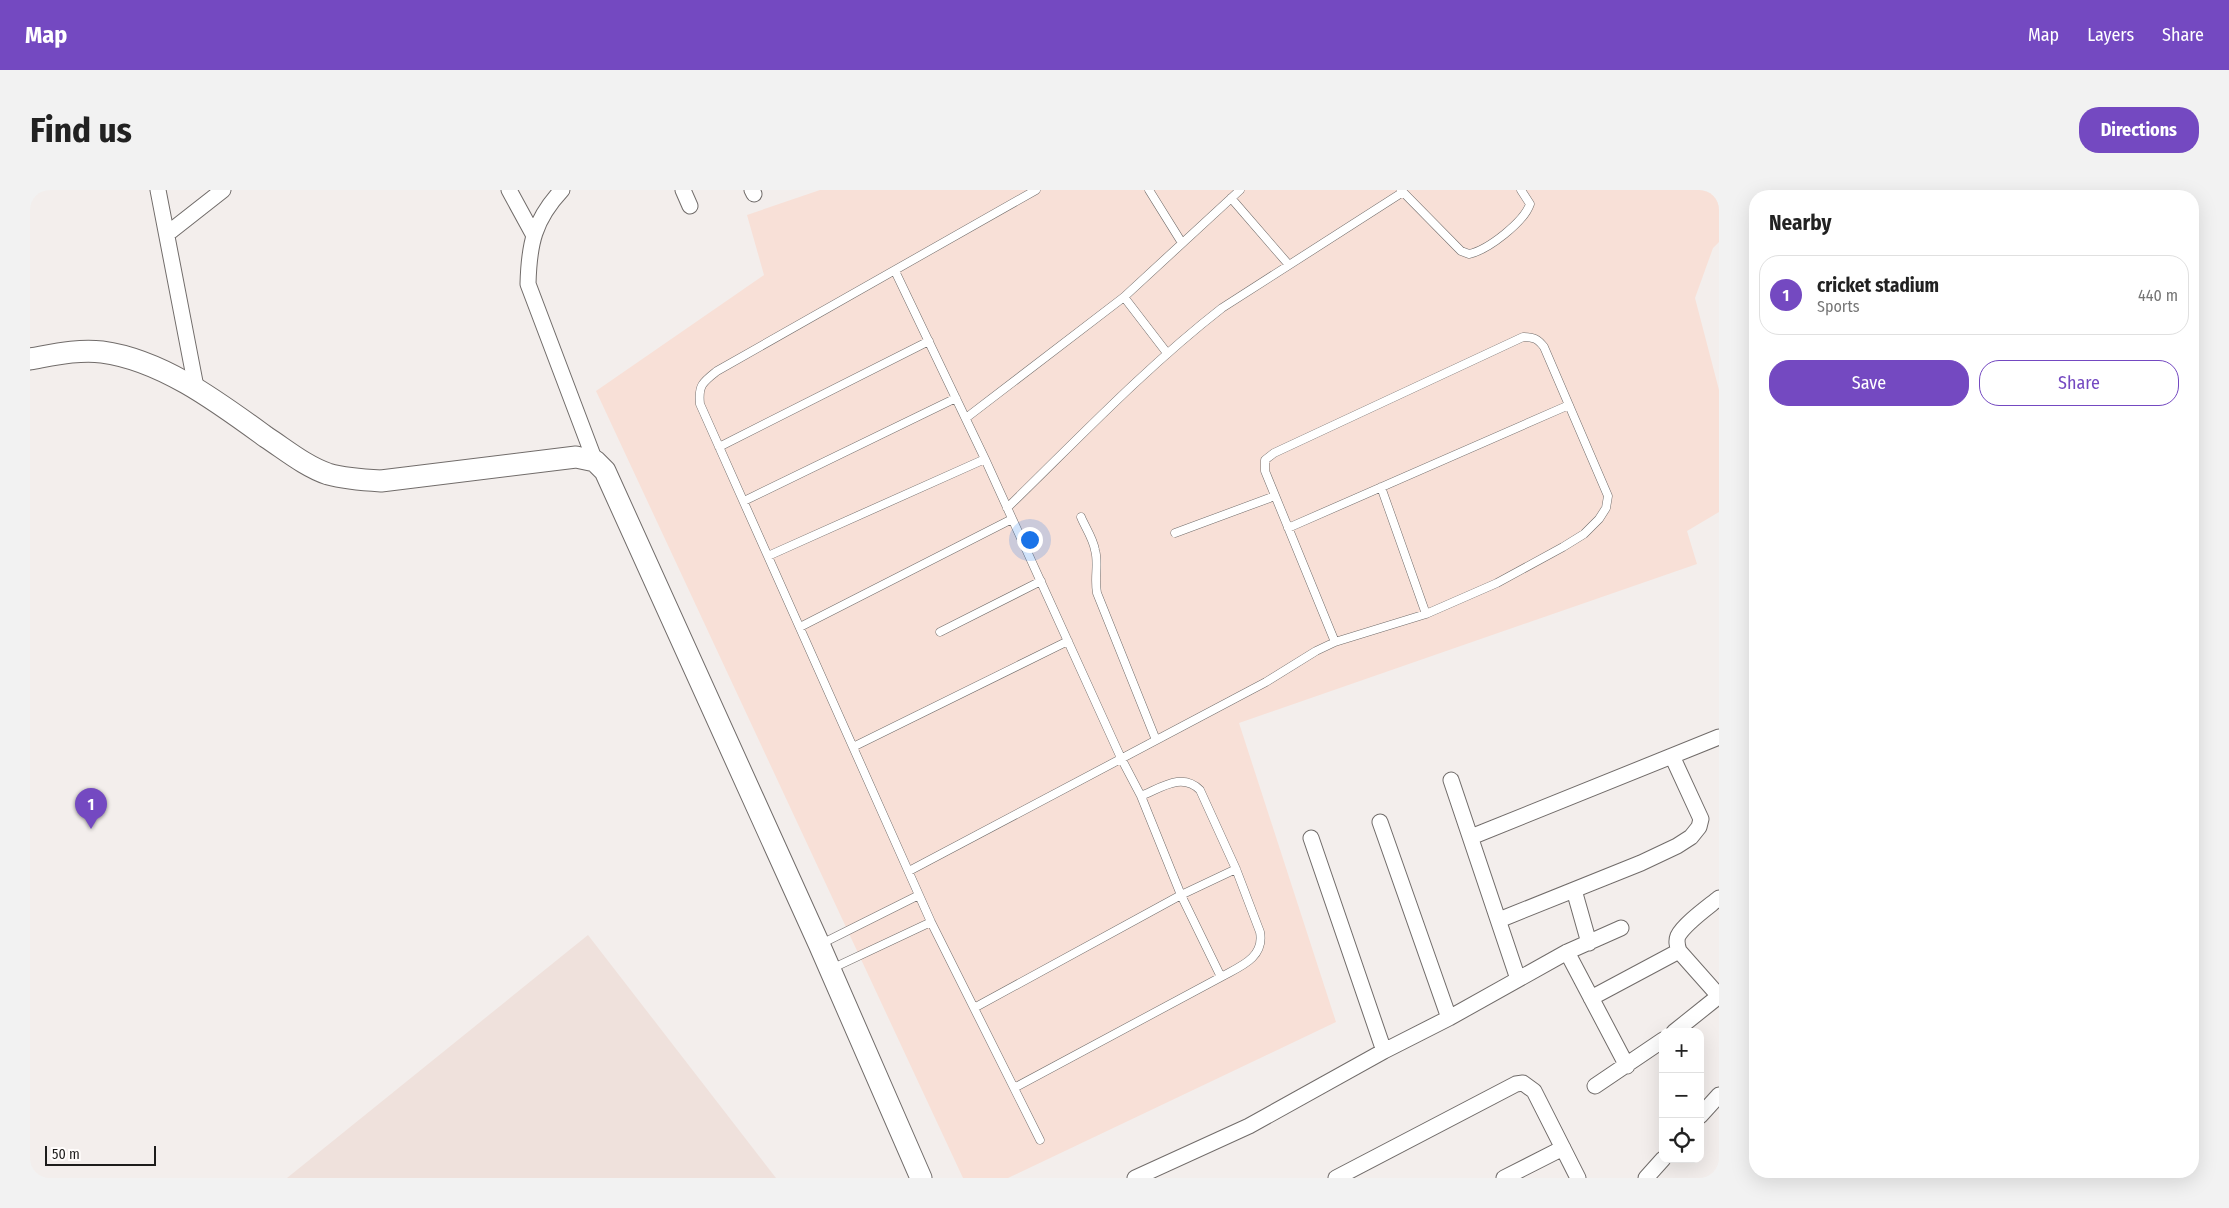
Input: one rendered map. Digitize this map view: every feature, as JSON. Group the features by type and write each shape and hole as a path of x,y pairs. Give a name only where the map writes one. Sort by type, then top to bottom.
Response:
{"street":[{"path":"158,190 196,387"},
{"path":"167,234 223,190"},
{"path":"509,190 533,234"},
{"path":"562,190 542,214 533,234 528,284 595,461 605,470 819,944 921,1178"},
{"path":"683,190 690,206"},
{"path":"30,359 72,352 101,351 131,358 196,387 305,463 327,473 350,480 381,481 576,457 595,461"},
{"path":"1471,837 1719,737"},
{"path":"1499,920 1641,863 1692,837 1700,827 1701,819 1672,756"},
{"path":"1451,780 1518,979"},
{"path":"1380,822 1449,1018"},
{"path":"1311,838 1384,1050"},
{"path":"1574,890 1589,943"},
{"path":"1679,1028 1719,996 1679,951 1676,942 1678,935 1719,898"},
{"path":"1135,1178 1249,1126 1384,1050 1449,1018 1567,952 1621,928"},
{"path":"1591,998 1679,951"},
{"path":"1567,952 1627,1066"},
{"path":"1595,1086 1659,1043"},
{"path":"1336,1178 1516,1084 1523,1083 1534,1091 1578,1178"},
{"path":"1704,1112 1719,1095"},
{"path":"1504,1178 1563,1148"},
{"path":"1646,1178 1659,1163"}],"lane":[{"path":"1036,190 717,371 705,380 699,390 700,404 931,922 1040,1140"},
{"path":"1149,190 1182,243"},
{"path":"966,418 1124,297 1240,190"},
{"path":"1007,508 1167,353 1222,308 1402,191 1462,251 1469,254 1488,247 1527,213 1530,204 1521,190"},
{"path":"1231,198 1289,264"},
{"path":"895,271 966,418 1121,758 1141,796 1181,895 1220,977"},
{"path":"1124,297 1167,353"},
{"path":"909,871 1266,682 1316,651 1335,642 1426,614 1497,582 1584,534 1599,519 1606,508 1608,496 1544,347 1533,337 1523,337 1274,453 1265,460 1265,471 1335,642"},
{"path":"719,446 929,341"},
{"path":"744,501 956,398"},
{"path":"1288,528 1569,405"},
{"path":"768,556 985,459"},
{"path":"1381,487 1426,614"},
{"path":"1175,533 1275,496"},
{"path":"1081,517 1096,550 1097,565 1094,579 1097,593 1156,740"},
{"path":"800,627 1012,520"},
{"path":"940,632 1041,582"},
{"path":"853,746 1068,641"},
{"path":"1014,1088 1220,977 1250,960 1258,952 1262,942 1260,932 1236,869 1200,790 1193,783 1185,780 1141,796"},
{"path":"974,1008 1181,895 1236,869"},
{"path":"819,944 919,895"},
{"path":"830,969 931,922"}],"shaded area":[{"path":"820,190 1719,190 1719,242 1713,248 1695,298 1719,390 1719,512 1687,531 1697,564 1239,723 1336,1022 1008,1178 963,1178 596,391 764,275 747,215"},
{"path":"588,935 776,1178 287,1178"}],"place":[{"name":"cricket stadium","path":"91,829"}]}
